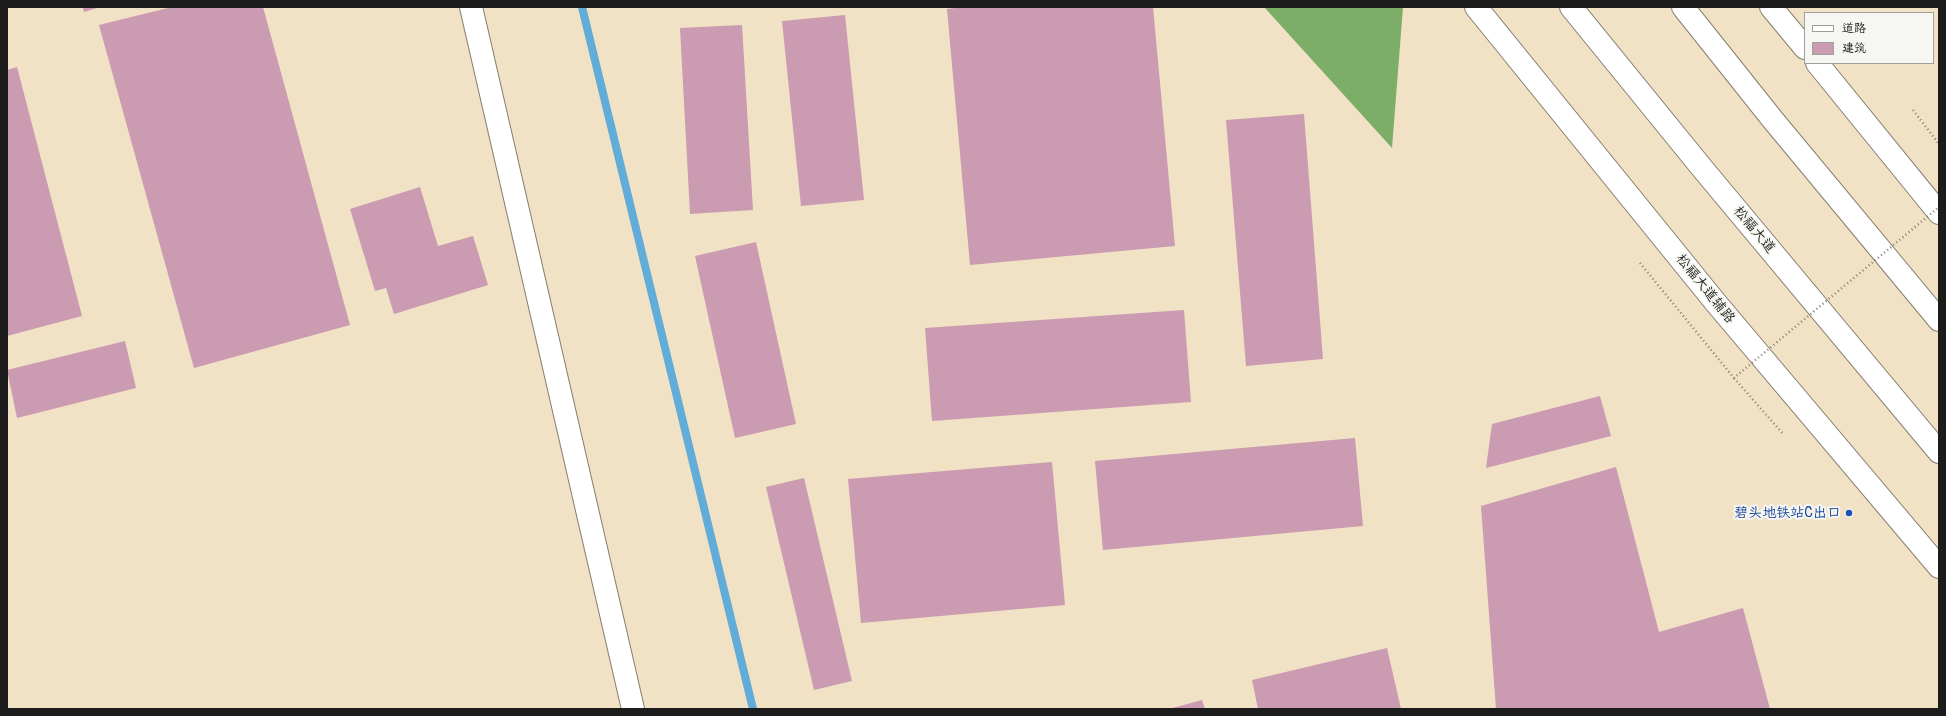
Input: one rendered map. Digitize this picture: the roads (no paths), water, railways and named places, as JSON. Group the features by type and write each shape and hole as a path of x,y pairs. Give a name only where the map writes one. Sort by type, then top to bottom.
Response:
{"main road":[{"path":"471,7 633,709"},
{"name":"松福大道辅路","path":"1476,7 1716,303 1939,567"},
{"name":"松福大道","path":"1571,7 1702,168 1939,452"},
{"path":"1683,7 1773,120 1939,320"},
{"path":"1771,7 1804,47"},
{"path":"1818,64 1939,212"}],"waterway":[{"path":"582,7 753,709"}],"place":[{"name":"碧头地铁站C出口","path":"1849,513"}]}
